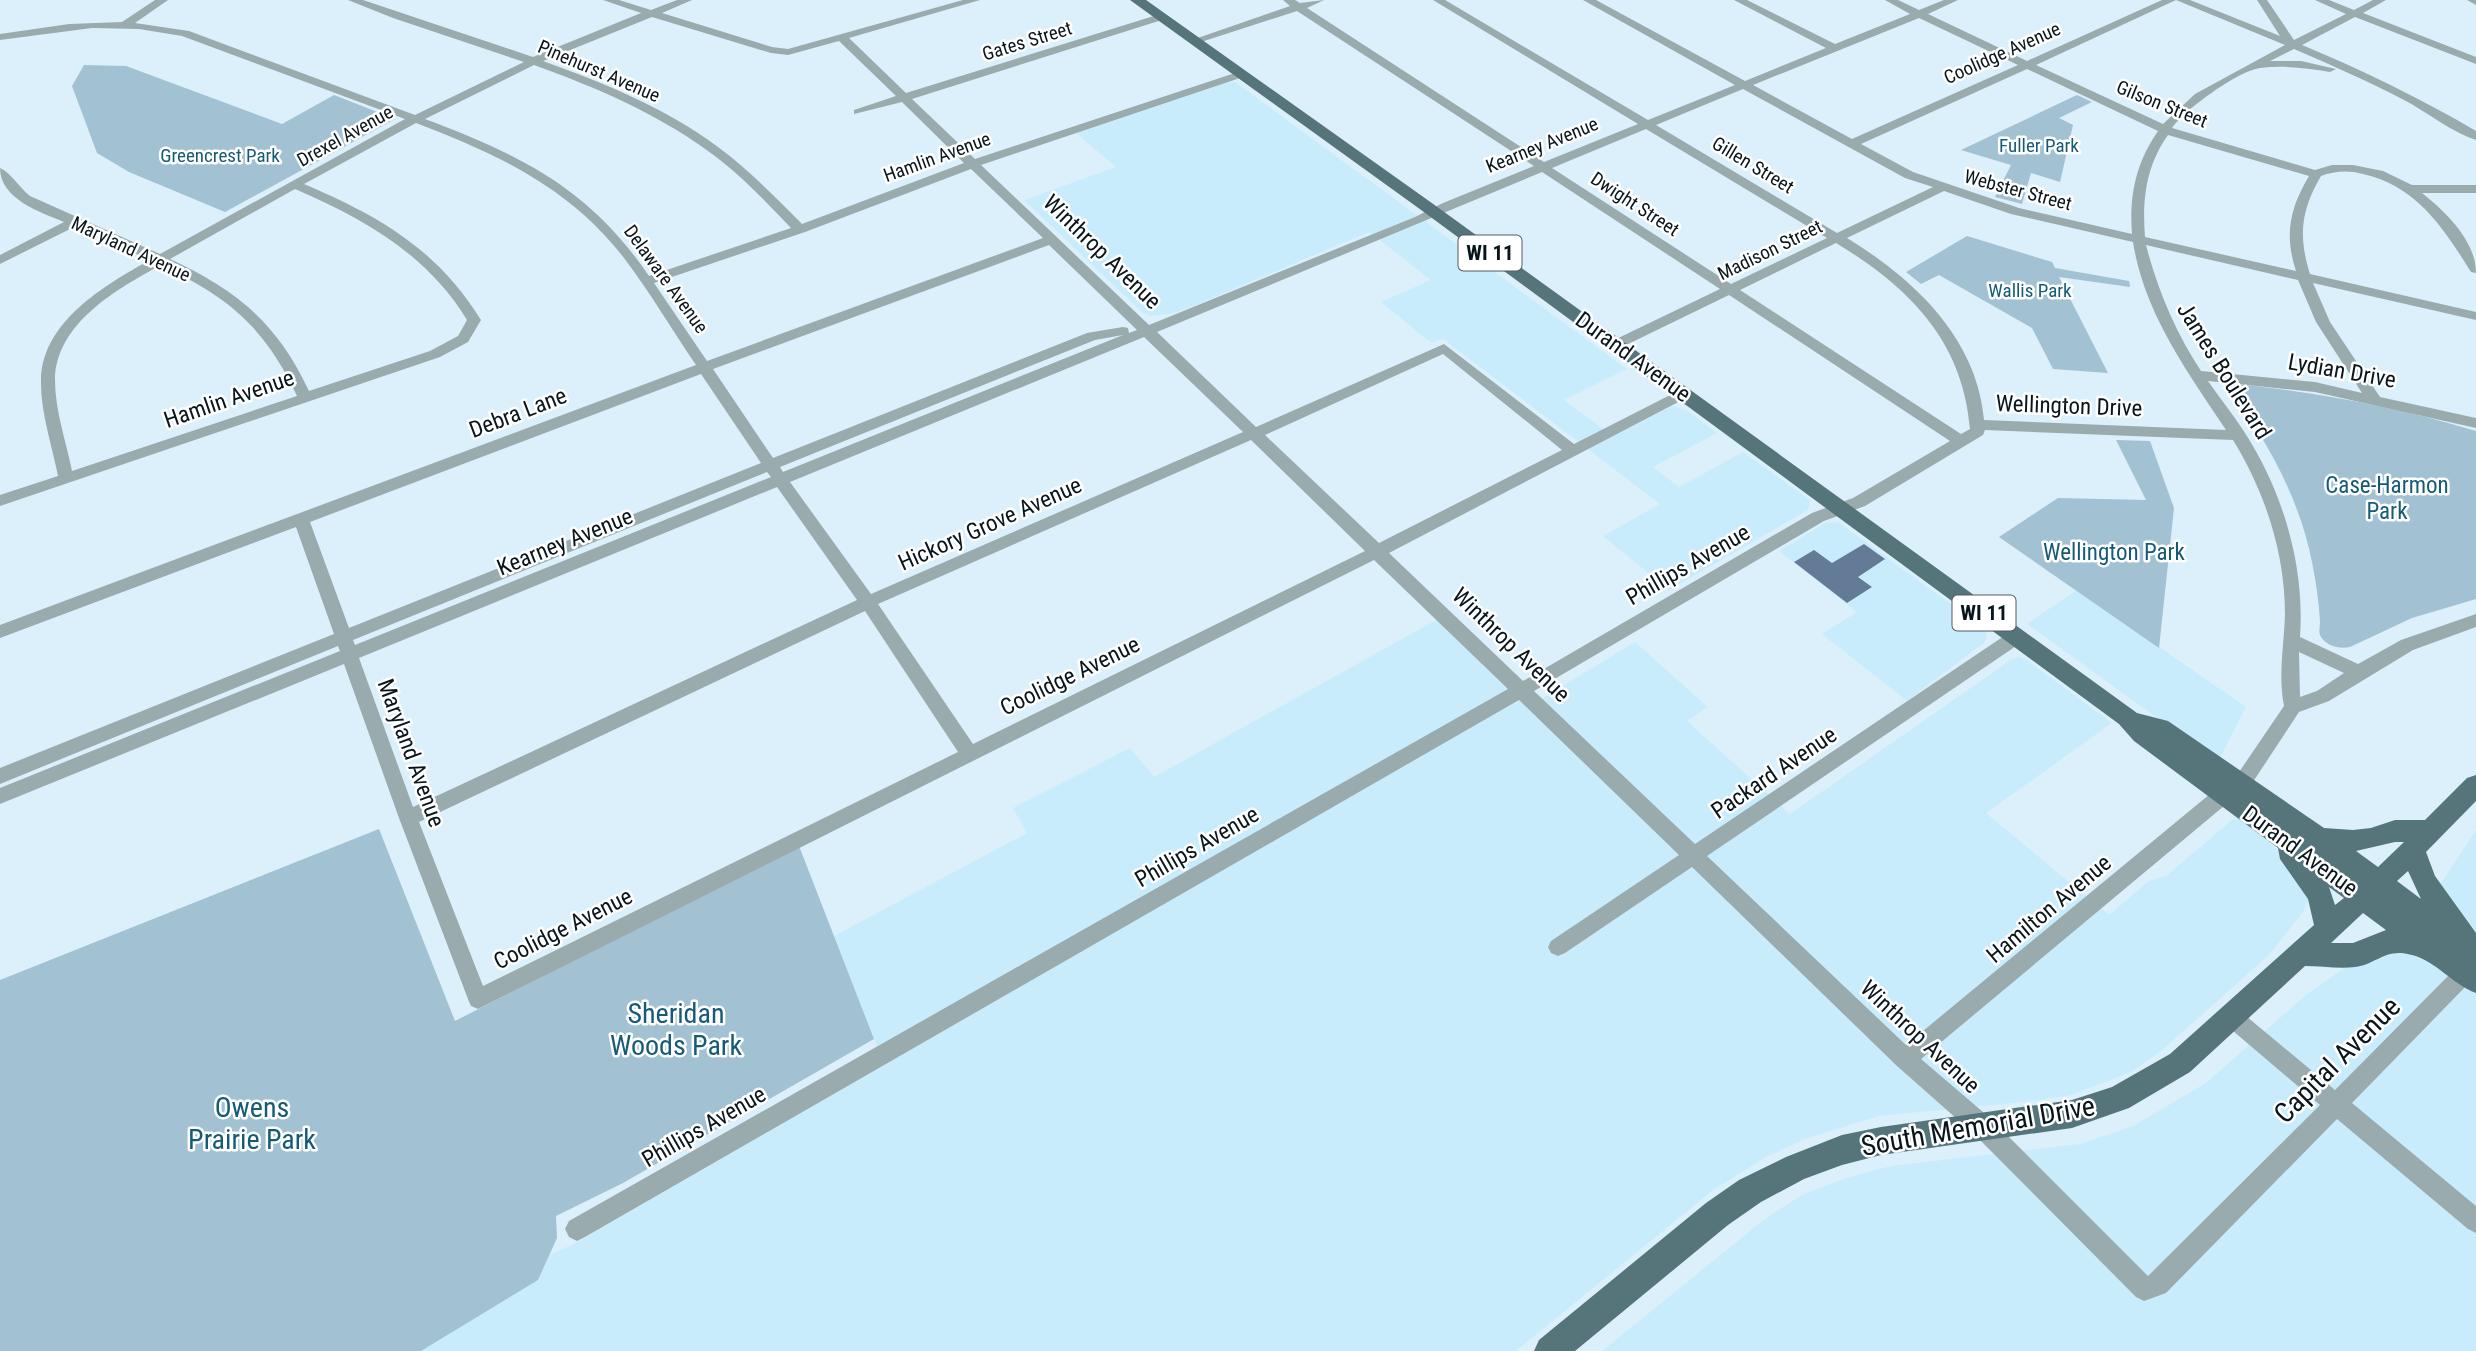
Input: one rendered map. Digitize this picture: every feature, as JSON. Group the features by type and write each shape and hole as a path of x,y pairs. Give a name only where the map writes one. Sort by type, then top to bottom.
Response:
{"main road":[{"name":"Durand Avenue","path":"1137,0 2127,717 2160,728 2233,789 2283,838 2371,889 2473,965"},
{"name":"South Memorial Drive","path":"1550,1351 1717,1214 1779,1174 1842,1150 2072,1114 2119,1098 2180,1063 2303,954 2422,841 2476,785"},
{"name":"Durand Avenue","path":"2233,789 2322,839 2436,951 2473,965"},
{"path":"2322,839 2353,841 2371,839 2395,831 2422,841 2424,882 2455,920 2473,965"},
{"path":"2283,838 2293,859 2320,895 2328,930"},
{"path":"2303,954 2355,956 2383,942 2391,941 2410,942 2436,951"}],"street":[{"path":"125,25 145,9 163,0"},
{"name":"Pinehurst Avenue","path":"353,0 603,86 652,110 699,138 741,171 800,229"},
{"path":"608,0 779,52 798,51 975,0"},
{"name":"Drexel Avenue","path":"66,478 48,380 50,364 56,346 90,305 119,284 159,261 417,118 534,61 687,0"},
{"path":"1194,41 1293,3 1319,0"},
{"name":"Gillen Street","path":"1438,0 1837,239 1894,276 1939,322 1962,357 1975,394 1978,425"},
{"name":"Webster Street","path":"1588,0 1909,176 1941,188 2015,211 2476,316"},
{"path":"1739,0 1835,48"},
{"name":"Gilson Street","path":"1890,0 2165,130 2316,174 2337,168 2366,170 2412,188 2476,189"},
{"name":"Kearney Avenue","path":"0,776 348,646 780,479 1953,0"},
{"name":"Coolidge Avenue","path":"1851,144 2171,0"},
{"path":"2181,0 2291,44 2432,111 2476,136"},
{"path":"2262,0 2291,44"},
{"path":"2320,0 2476,61"},
{"name":"James Boulevard","path":"2293,707 2287,684 2293,612 2290,569 2280,527 2266,486 2239,435 2198,375 2158,307 2137,240 2136,205 2140,178 2150,153 2165,130 2198,97 2291,44 2381,0"},
{"name":"Dwight Street","path":"1293,3 1961,441"},
{"name":"Gates Street","path":"858,112 1161,17"},
{"name":"Delaware Avenue","path":"0,37 64,27 125,25 172,30 487,146 568,195 602,225 648,281 780,479 869,602 969,754"},
{"name":"Winthrop Avenue","path":"842,38 1905,1059 1982,1126 2144,1289"},
{"name":"James Boulevard","path":"2255,66 2301,64 2358,75"},
{"name":"Hamlin Avenue","path":"648,281 800,229 972,164 1242,74"},
{"name":"Maryland Avenue","path":"0,172 14,190 26,199 159,261 213,288 240,306 281,350 305,398"},
{"path":"2316,174 2303,198 2298,220 2297,244 2303,277 2329,336 2374,399"},
{"name":"Hamlin Avenue","path":"0,500 435,354 452,347 468,333 474,320 460,297 420,255 389,231 354,211 296,185"},
{"name":"Madison Street","path":"1615,345 1941,188"},
{"path":"2412,188 2452,231 2476,269"},
{"path":"0,260 74,222"},
{"name":"Debra Lane","path":"0,632 302,521 704,365 1053,239"},
{"name":"Kearney Avenue","path":"0,796 770,464 1092,336 1147,329"},
{"name":"Hickory Grove Avenue","path":"408,818 869,602 1444,348 1573,451"},
{"name":"Lydian Drive","path":"2198,375 2275,382 2374,399 2476,423"},
{"name":"Coolidge Avenue","path":"478,999 1378,551 1683,394"},
{"name":"Wellington Drive","path":"1841,508 1859,502 1978,432 1978,425 2239,435"},
{"name":"Phillips Avenue","path":"577,1229 1522,690 1818,517 1841,508"},
{"name":"Maryland Avenue","path":"302,521 408,818 478,999"},
{"path":"2293,707 2323,696 2359,671 2407,645 2476,620"},
{"name":"Packard Avenue","path":"1558,947 2016,637"},
{"path":"2292,641 2359,671"},
{"name":"Hamilton Avenue","path":"1905,1059 2233,789 2293,707"},
{"name":"Capital Avenue","path":"2144,1289 2158,1285 2473,965"},
{"path":"2233,1018 2476,1221"}],"shaded area":[{"path":"1235,82 1627,369 1564,400 1613,436 1673,406 1686,410 1717,433 1653,467 1679,487 1743,452 1810,500 1808,510 1669,590 1603,536 1660,504 1443,339 1431,343 1381,302 1431,280 1369,232 1193,306 1174,313 1151,316 1143,313 1024,200 1116,167 1076,133 1225,83"},
{"path":"1838,522 1985,629 1985,642 1907,701 1822,634 1857,612 1779,551 1825,523"},
{"path":"2077,590 2246,707 2218,762 2027,624"},
{"path":"1438,619 1528,707 1635,642 1708,707 1687,721 1790,814 2012,659 2019,657 2027,660 2112,723 1986,813 2109,915 2149,881 2166,876 2232,820 2240,819 2288,858 2310,896 2303,912 2269,955 2161,1051 2131,1072 2071,1095 1879,1116 1807,1138 1766,1157 1712,1191 1516,1351 421,1351 538,1280 549,1255 576,1243 884,1064 834,936 1027,833 1013,808 1130,748 1154,777"},
{"path":"2476,830 2476,949 2436,891"},
{"path":"2381,949 2417,954 2476,992 2476,1351 1602,1351 1766,1218 1802,1195 1846,1178 1891,1166 2080,1144 2133,1126 2206,1083 2307,994 2346,967"}],"green space":[{"name":"Greencrest Park","path":"84,65 126,66 282,124 334,95 395,119 225,212 129,172 97,153 72,86"},
{"name":"Fuller Park","path":"2077,95 2092,102 2059,118 2073,125 2060,182 2031,173 2022,204 1995,197 2011,165 1961,150"},
{"name":"Wallis Park","path":"1967,236 2052,262 2055,268 2129,281 2130,287 2059,277 2108,373 2053,369 2032,328 1939,275 1921,284 1906,272"},
{"name":"Case-Harmon Park","path":"2225,383 2352,401 2476,431 2476,599 2412,618 2350,647 2342,648 2327,643 2320,633 2316,584 2299,514 2267,446"},
{"name":"Wellington Park","path":"2116,440 2150,441 2174,508 2159,648 1999,537 2058,498 2146,500"},
{"name":"Owens Prairie Park","path":"379,829 455,1021 799,846 874,1039 623,1183 556,1216 557,1238 538,1280 421,1351 0,1351 0,980"}],"building":[{"path":"1864,544 1885,559 1858,577 1872,587 1847,603 1794,562 1814,550 1832,563"}],"park label":[{"name":"Sheridan Woods Park","path":"676,1029"}]}
